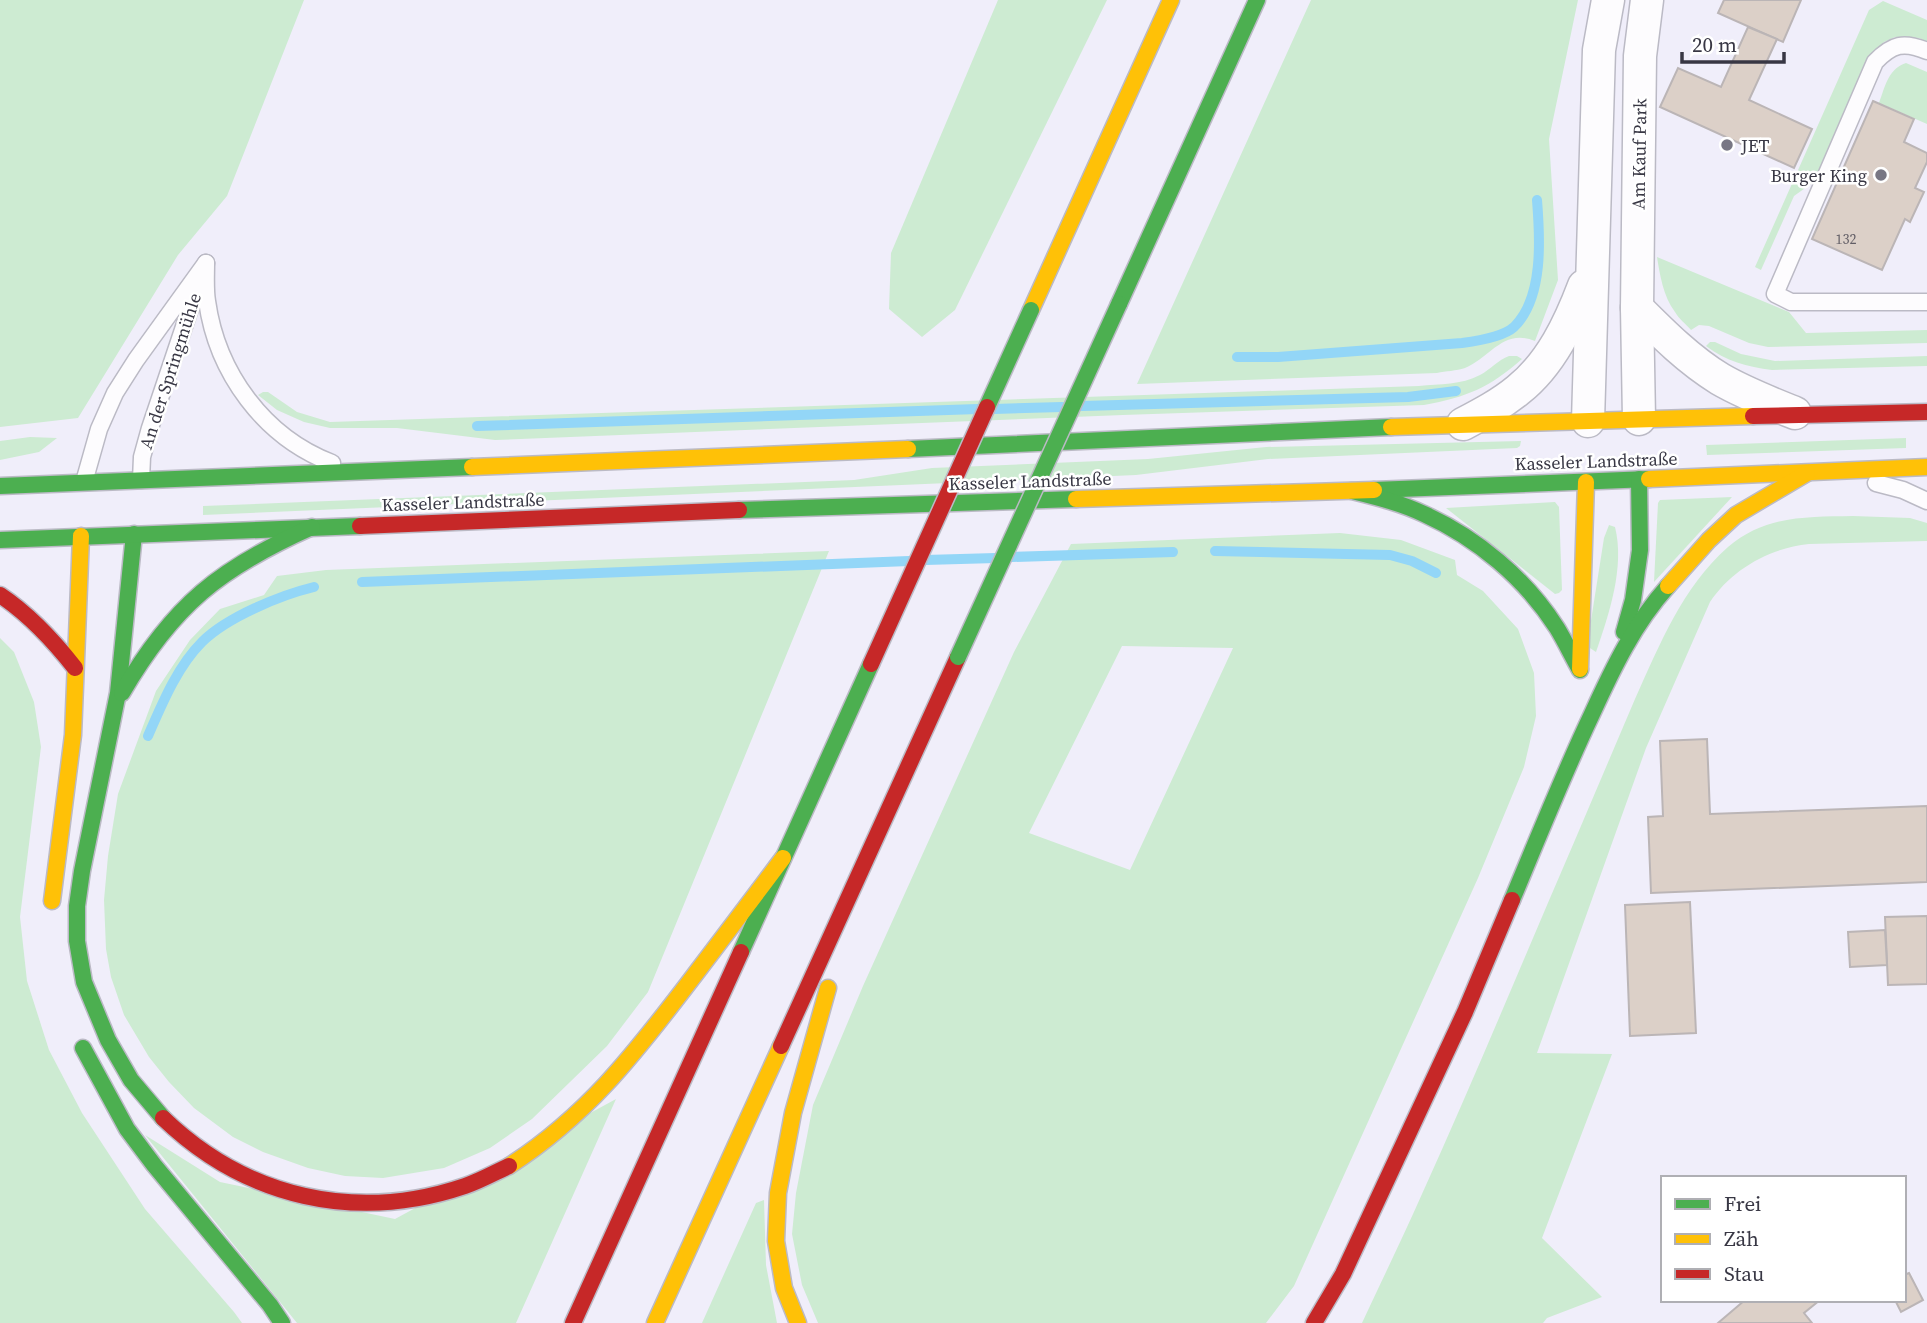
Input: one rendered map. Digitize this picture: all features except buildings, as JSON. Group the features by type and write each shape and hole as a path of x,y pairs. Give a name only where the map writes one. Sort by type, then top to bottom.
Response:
{"main road":[{"path":"573,1323 1171,0"},
{"path":"654,1323 1257,0"},
{"name":"Kasseler Landstraße","path":"0,485 84,489 140,487 354,472 1462,424 1588,427 1800,415 1927,412"},
{"name":"Kasseler Landstraße","path":"0,540 81,529 312,527 846,506 1352,491 1639,473 1807,472 1927,467"},
{"path":"1314,1323 1343,1274 1465,1012 1570,760 1618,658 1659,596 1709,540 1736,516 1807,472"},
{"path":"1618,658 1633,600 1640,550 1639,473"},
{"path":"1352,491 1401,504 1447,525 1488,553 1525,587 1556,626 1579,677 1586,476"},
{"path":"135,527 116,704 82,865 77,905 79,961 89,998 121,1068 144,1099 169,1125 195,1147 225,1166 295,1195 331,1202 368,1203 439,1194 477,1182 508,1166 538,1147 575,1117 608,1084 642,1045 783,858"},
{"path":"116,704 134,669 156,638 191,601 242,561 276,542 312,527"},
{"path":"52,914 56,862 69,773 81,529"},
{"path":"0,595 34,621 56,643 75,668"},
{"path":"1570,760 1576,709"},
{"path":"798,1323 784,1288 776,1241 778,1193 793,1113 861,869"},
{"path":"78,1036 127,1129 282,1323"}],"street":[{"path":"1588,427 1599,50 1608,0"},
{"name":"Am Kauf Park","path":"1639,425 1637,309 1640,57 1647,0"},
{"path":"1462,424 1495,407 1520,388 1545,361 1574,312 1592,265"},
{"path":"1637,309 1676,346 1720,379 1800,415"}],"lane":[{"path":"1927,51 1899,45 1890,48 1875,62 1774,294 1791,302 1927,302"},
{"name":"An der Springmühle","path":"206,264 206,299 213,334 226,367 245,397 267,422 293,443 323,460 354,472"},
{"name":"An der Springmühle","path":"140,487 142,457 150,428 206,264"},
{"name":"An der Springmühle","path":"84,489 99,429 115,393 206,264"},
{"path":"1833,471 1903,490 1927,501"}],"green space":[{"path":"0,0 304,0 227,196 178,255 78,418 0,427"},
{"path":"998,0 1107,0 955,310 922,337 889,309 891,253"},
{"path":"1311,0 1578,0 1549,139 1558,280 1535,341 1514,338 1505,341 1465,368 1437,373 1137,384"},
{"path":"1883,1 1927,20 1927,42 1919,38 1895,37 1884,42 1866,62 1815,181 1794,196 1761,270 1755,267 1869,10"},
{"path":"1906,63 1927,72 1927,124 1879,103 1891,74"},
{"path":"1657,257 1789,312 1806,333 1927,330 1927,343 1768,347 1749,343 1709,326 1699,325 1691,330 1677,315 1668,299"},
{"path":"1710,342 1741,354 1775,361 1927,356 1927,366 1772,370 1729,359 1706,346"},
{"path":"1509,356 1522,359 1488,384 1453,399 1424,405 495,440 397,428 330,428 304,422 277,410 258,395 268,392 297,412 330,422 1419,386 1465,381 1484,373"},
{"path":"30,437 57,438 39,452 0,460 0,441"},
{"path":"1906,438 1906,448 1707,455 1706,445"},
{"path":"1521,441 1517,448 1268,459 1136,475 203,515 203,506 854,480 932,468 1148,459 1266,447"},
{"path":"1732,497 1654,582 1660,500"},
{"path":"1555,502 1559,507 1562,590 1555,594 1446,508"},
{"path":"1853,516 1910,518 1927,523 1927,541 1794,546 1766,555 1741,570 1710,602 1646,748 1537,1053 1612,1054 1542,1238 1602,1297 1547,1318 1543,1323 1362,1323 1461,1106 1635,699 1663,638 1685,599 1712,563 1728,547 1757,529 1788,520"},
{"path":"1609,525 1615,527 1618,542 1617,574 1596,652 1587,646 1604,538"},
{"path":"1340,533 1401,540 1455,560 1457,575 1483,591 1518,629 1534,673 1536,716 1524,767 1478,878 1294,1286 1266,1323 818,1323 802,1285 792,1234 796,1193 813,1105 863,986 1014,652 1071,544","holes":["1122,646 1233,648 1130,870 1029,833"]},
{"path":"829,551 648,992 607,1046 532,1119 490,1148 444,1168 383,1178 345,1176 308,1168 263,1152 233,1137 194,1108 149,1057 124,1015 111,977 106,949 104,900 108,856 118,794 156,691 190,640 220,609 264,595 277,576 326,570"},
{"path":"0,638 14,652 34,702 41,747 20,917 27,981 49,1050 82,1113 145,1209 242,1323 0,1323"},
{"path":"616,1099 516,1323 297,1323 145,1135 220,1182 395,1219"},
{"path":"764,1200 766,1265 777,1323 702,1323 756,1203"}],"waterway":[{"path":"1237,357 1278,357 1462,343 1490,338 1509,330 1524,315 1535,284 1539,249 1537,200"},
{"path":"1082,406 1408,397 1456,391"},
{"path":"994,409 1062,407"},
{"path":"477,426 978,409"},
{"path":"1215,551 1390,555 1412,561 1436,573"},
{"path":"1012,557 1173,552"},
{"path":"925,560 996,558"},
{"path":"362,582 909,561"},
{"path":"148,736 178,674 202,642 225,624 255,608 314,587"}],"traffic: fast":[{"path":"1119,304 1257,0"},
{"path":"958,657 1119,304"},
{"path":"987,407 1031,310"},
{"path":"908,449 1391,427"},
{"path":"0,486 472,467"},
{"path":"1624,632 1633,600 1640,550 1639,479"},
{"path":"1374,490 1649,479"},
{"path":"1352,491 1415,510 1481,547 1530,592 1560,633 1580,670"},
{"path":"739,510 1076,499"},
{"path":"0,540 360,526"},
{"path":"122,693 160,636 202,592 251,558 312,527"},
{"path":"134,534 118,693 82,871 77,906 77,941 84,982 108,1040 131,1080 163,1118"},
{"path":"1512,900 1608,680 1635,631 1668,586"},
{"path":"741,952 871,664"},
{"path":"83,1048 127,1129 282,1323"}],"traffic: slow":[{"path":"1031,310 1171,0"},
{"path":"1391,427 1753,416"},
{"path":"472,467 908,449"},
{"path":"1649,479 1927,467"},
{"path":"1668,586 1709,540 1736,515 1807,473"},
{"path":"1580,669 1586,482"},
{"path":"1076,499 1374,490"},
{"path":"52,901 73,735 81,536"},
{"path":"509,1166 561,1127 627,1061 783,858"},
{"path":"798,1323 784,1288 776,1241 778,1193 793,1113 828,988"},
{"path":"655,1323 781,1046"}],"traffic: jam":[{"path":"871,664 987,407"},
{"path":"1753,416 1927,412"},
{"path":"360,526 739,510"},
{"path":"0,595 40,628 75,668"},
{"path":"781,1046 958,657"},
{"path":"1314,1323 1343,1274 1465,1012 1512,900"},
{"path":"573,1323 741,952"},
{"path":"163,1118 195,1145 230,1168 266,1184 304,1196 343,1202 384,1202 424,1197 471,1184 509,1166"}],"place":[{"name":"JET","path":"1727,145"},
{"name":"Burger King","path":"1881,175"}]}
